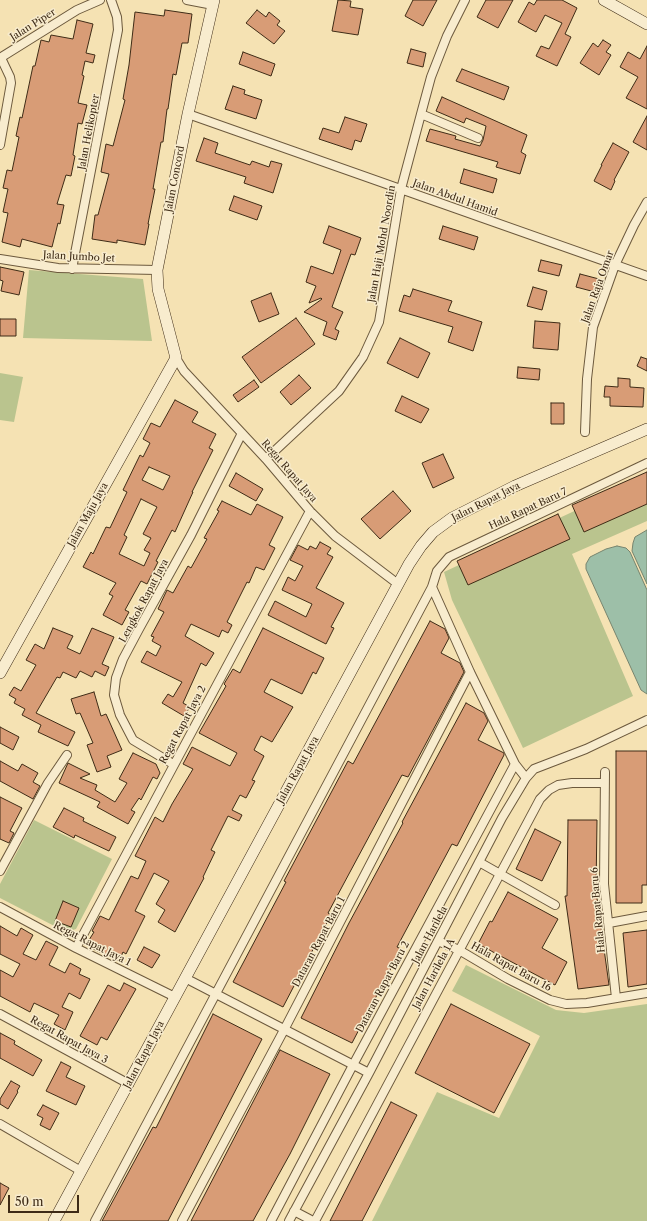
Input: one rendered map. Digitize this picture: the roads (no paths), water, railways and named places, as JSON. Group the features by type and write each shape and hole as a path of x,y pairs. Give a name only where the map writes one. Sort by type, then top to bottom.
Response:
{"street":[{"name":"Jalan Piper","path":"1,58 77,10 100,0"},
{"name":"Jalan Helikopter","path":"72,269 118,30 117,17 111,0"},
{"path":"187,0 213,3"},
{"name":"Jalan Haji Mohd Noordin","path":"266,459 339,392 363,357 379,322 401,189 421,114 431,77 447,36 465,0"},
{"path":"604,0 647,24"},
{"name":"Jalan Concord","path":"176,358 158,289 157,270 188,114 213,3"},
{"path":"0,145 11,83 10,77 1,58"},
{"name":"Jalan Abdul Hamid","path":"188,114 647,276"},
{"path":"421,114 478,138"},
{"name":"Jalan Raja Omar","path":"585,432 587,378 593,328 615,265 647,202"},
{"name":"Jalan Jumbo Jet","path":"0,259 72,269 157,270"},
{"name":"Regat Rapat Jaya","path":"176,358 184,371 266,459 310,511 335,536 398,584"},
{"name":"Jalan Maju Jaya","path":"0,673 176,358"},
{"name":"Jalan Rapat Jaya","path":"54,1221 398,584 421,546 433,532 452,518 515,486 647,429"},
{"name":"Lengkok Rapat Jaya","path":"173,764 133,740 120,715 114,695 116,678 139,629 191,535 242,433"},
{"name":"Hala Rapat Baru 7","path":"432,587 437,571 449,557 647,464"},
{"name":"Regat Rapat Jaya 2","path":"76,948 173,764 310,511"},
{"path":"432,587 470,672 515,764 526,778"},
{"path":"95,1221 432,587"},
{"name":"Dataran Rapat Baru 1","path":"182,1221 284,1030 470,672"},
{"name":"Jalan Harilela","path":"289,1221 502,818 526,778 534,769 586,749 647,720"},
{"path":"0,871 48,783 67,755"},
{"name":"Dataran Rapat Baru 2","path":"271,1221 515,764"},
{"name":"Hala Rapat Baru 6","path":"605,772 604,884 616,998"},
{"name":"Jalan Harilela 1A","path":"314,1221 540,799 558,785 572,783 604,783"},
{"path":"480,862 556,905"},
{"name":"Regat Rapat Jaya 1","path":"0,907 76,948 175,997"},
{"path":"609,923 647,916"},
{"name":"Hala Rapat Baru 16","path":"438,941 459,950 508,979 550,1000 566,1004 587,1003 647,993"},
{"path":"185,978 284,1030 369,1072"},
{"name":"Regat Rapat Jaya 3","path":"0,1014 129,1084"},
{"path":"0,1124 81,1171"},
{"path":"294,1211 314,1221"}]}
